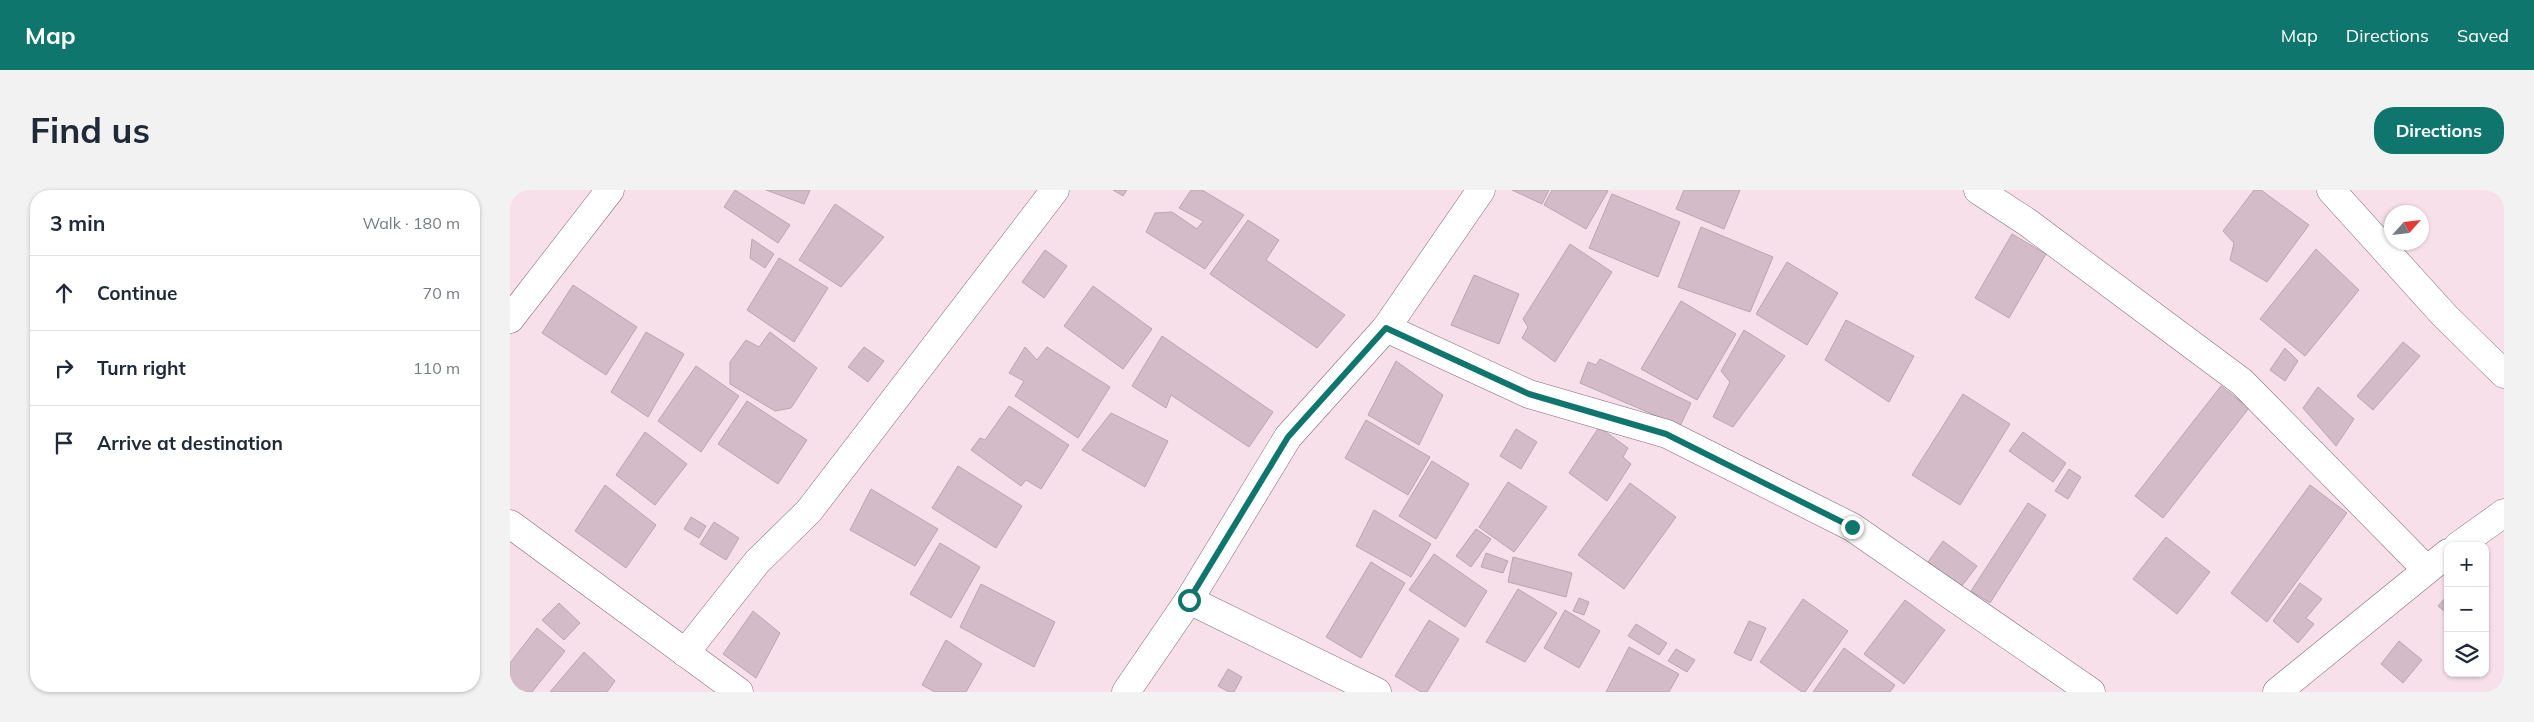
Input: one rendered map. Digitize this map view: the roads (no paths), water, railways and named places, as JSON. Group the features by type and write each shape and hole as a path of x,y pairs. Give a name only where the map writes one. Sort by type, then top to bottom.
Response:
{"street":[{"path":"510,320 610,190"},
{"path":"685,653 757,562 809,511 1055,190"},
{"path":"1126,692 1189,600 1288,437 1386,328 1481,190"},
{"path":"1978,190 2028,222 2242,382 2426,569"},
{"path":"2330,190 2444,315 2504,374"},
{"path":"1386,328 1529,394 1666,434 1852,527 2091,692"},
{"path":"2464,542 2504,513"},
{"path":"510,524 739,692"},
{"path":"2277,692 2444,556"},
{"path":"1189,600 1377,692"}]}
